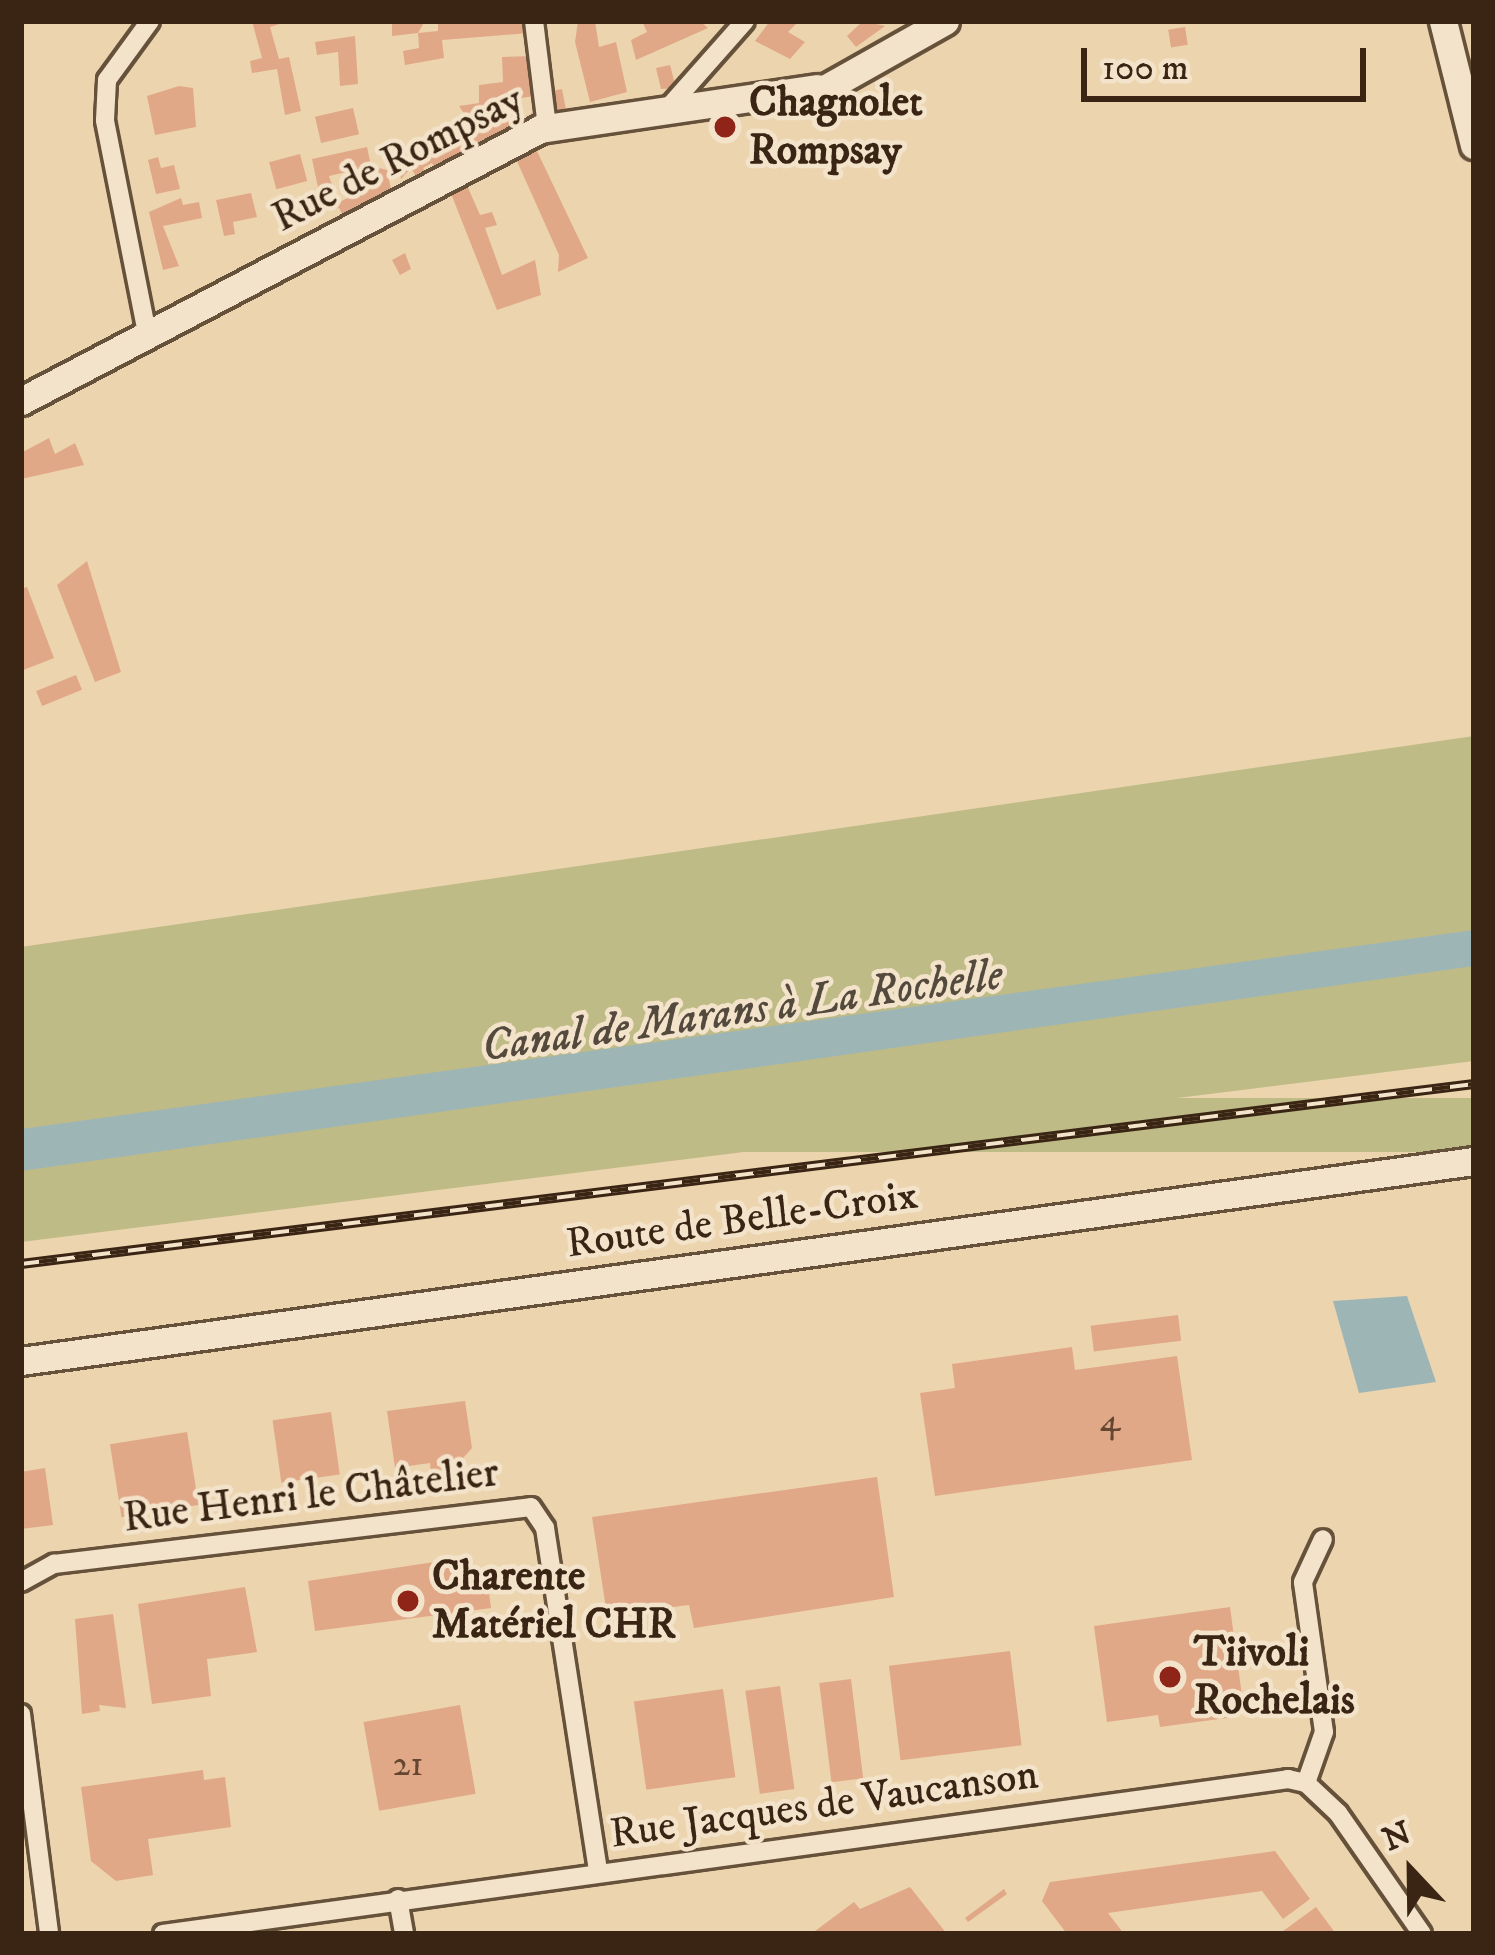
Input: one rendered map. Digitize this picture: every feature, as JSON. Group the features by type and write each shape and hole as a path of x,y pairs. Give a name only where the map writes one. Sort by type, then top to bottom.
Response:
{"street":[{"path":"148,338 104,120 107,80 150,21"},
{"path":"534,21 548,127"},
{"path":"668,108 745,21"},
{"name":"Rue de Rompsay","path":"21,401 548,127 668,108 704,107 738,115 802,102 817,88 945,21"},
{"path":"1443,21 1474,145"},
{"name":"Route de Belle-Croix","path":"21,1361 1474,1161"},
{"name":"Rue Henri le Châtelier","path":"21,1582 53,1564 531,1508 544,1528 598,1871"},
{"path":"1323,1538 1303,1582 1324,1732 1306,1783 1338,1813 1422,1934"},
{"path":"21,1714 49,1934"},
{"name":"Rue Jacques de Vaucanson","path":"164,1934 1288,1779 1306,1783"},
{"path":"398,1899 404,1934"}],"shaded area":[{"path":"1474,736 1474,1061 21,1242 21,947"},
{"path":"21,1098 1474,1098 1474,1152 21,1152"}],"water":[{"path":"1474,930 1474,966 21,1171 21,1129"},
{"path":"1407,1296 1436,1382 1359,1393 1333,1301"}],"building":[{"path":"252,21 289,21 270,27 279,59 289,57 301,111 285,115 277,69 252,73 250,61 262,58"},
{"path":"392,21 425,21 418,33 392,36"},
{"path":"527,21 529,33 442,40 444,58 405,65 403,51 419,48 418,33 438,31 438,23"},
{"path":"578,21 595,21 599,47 616,42 627,92 590,102 575,42"},
{"path":"642,21 700,21 708,28 636,60 631,40 647,32"},
{"path":"770,21 796,24 788,32 805,42 790,59 755,41"},
{"path":"863,21 885,26 856,47 847,36"},
{"path":"1185,27 1188,45 1171,47 1168,30"},
{"path":"355,36 358,84 340,86 338,52 317,55 315,42"},
{"path":"534,56 535,96 493,102 493,114 504,113 513,129 437,172 432,163 423,168 428,177 419,182 411,168 401,179 396,154 420,142 423,153 450,139 447,133 473,127 459,106 479,103 479,85 503,82 502,57"},
{"path":"670,65 676,88 661,89 656,68"},
{"path":"179,86 193,88 196,127 155,135 147,96"},
{"path":"562,89 566,109 555,111 551,91"},
{"path":"353,108 359,134 321,143 315,117"},
{"path":"367,147 371,166 387,170 392,194 345,219 339,208 323,211 312,159","holes":["364,168 370,186 338,203 329,176"]},
{"path":"536,149 588,258 558,272 559,255 516,159"},
{"path":"300,154 307,181 276,189 269,162"},
{"path":"158,157 161,168 174,165 180,189 156,194 148,160"},
{"path":"466,183 480,215 492,212 497,225 485,228 502,275 535,260 541,295 497,310 450,191"},
{"path":"251,193 257,217 233,222 235,234 224,236 216,200"},
{"path":"181,198 183,205 199,202 202,218 163,226 179,266 163,270 149,212"},
{"path":"405,253 411,269 400,275 392,260"},
{"path":"49,438 55,454 75,443 84,465 21,479 21,453"},
{"path":"87,561 121,672 95,682 57,585"},
{"path":"27,587 54,658 21,671 21,589"},
{"path":"76,675 82,690 42,706 36,691"},
{"path":"1178,1315 1181,1341 1094,1352 1091,1326"},
{"path":"1072,1347 1075,1370 1177,1356 1192,1460 935,1496 920,1393 955,1388 952,1364"},
{"path":"465,1401 472,1448 451,1472 431,1475 430,1463 395,1468 387,1411"},
{"path":"331,1412 340,1474 281,1483 273,1420"},
{"path":"187,1432 199,1505 122,1517 110,1444"},
{"path":"45,1468 53,1525 21,1529 21,1472"},
{"path":"877,1477 894,1597 694,1628 689,1605 607,1615 592,1517"},
{"path":"461,1558 464,1580 487,1577 491,1608 315,1631 308,1581"},
{"path":"245,1587 257,1652 207,1659 211,1696 152,1704 138,1604"},
{"path":"1230,1607 1243,1703 1232,1705 1234,1717 1160,1727 1158,1715 1107,1722 1094,1626"},
{"path":"113,1614 126,1708 99,1705 100,1711 82,1714 75,1619"},
{"path":"1010,1651 1022,1745 900,1760 889,1666"},
{"path":"851,1679 863,1778 831,1782 819,1683"},
{"path":"780,1686 794,1789 760,1794 745,1691"},
{"path":"723,1689 735,1777 646,1790 634,1702"},
{"path":"460,1705 476,1794 379,1811 363,1722"},
{"path":"203,1770 204,1780 225,1777 231,1827 148,1839 153,1875 116,1881 91,1861 81,1787"},
{"path":"1275,1851 1310,1899 1283,1919 1262,1891 1108,1913 1124,1934 1067,1934 1042,1901 1050,1882"},
{"path":"910,1887 947,1934 811,1934 854,1902 860,1909"},
{"path":"1004,1889 1007,1894 968,1922 965,1918"},
{"path":"1316,1907 1336,1934 1279,1934"}],"railway":[{"path":"21,1264 1474,1084"}],"place":[{"name":"Chagnolet Rompsay","path":"725,127"},
{"name":"Charente Matériel CHR","path":"408,1601"},
{"name":"Tiivoli Rochelais","path":"1170,1677"}],"water label":[{"name":"Canal de Marans à La Rochelle","path":"742,1012"}]}
